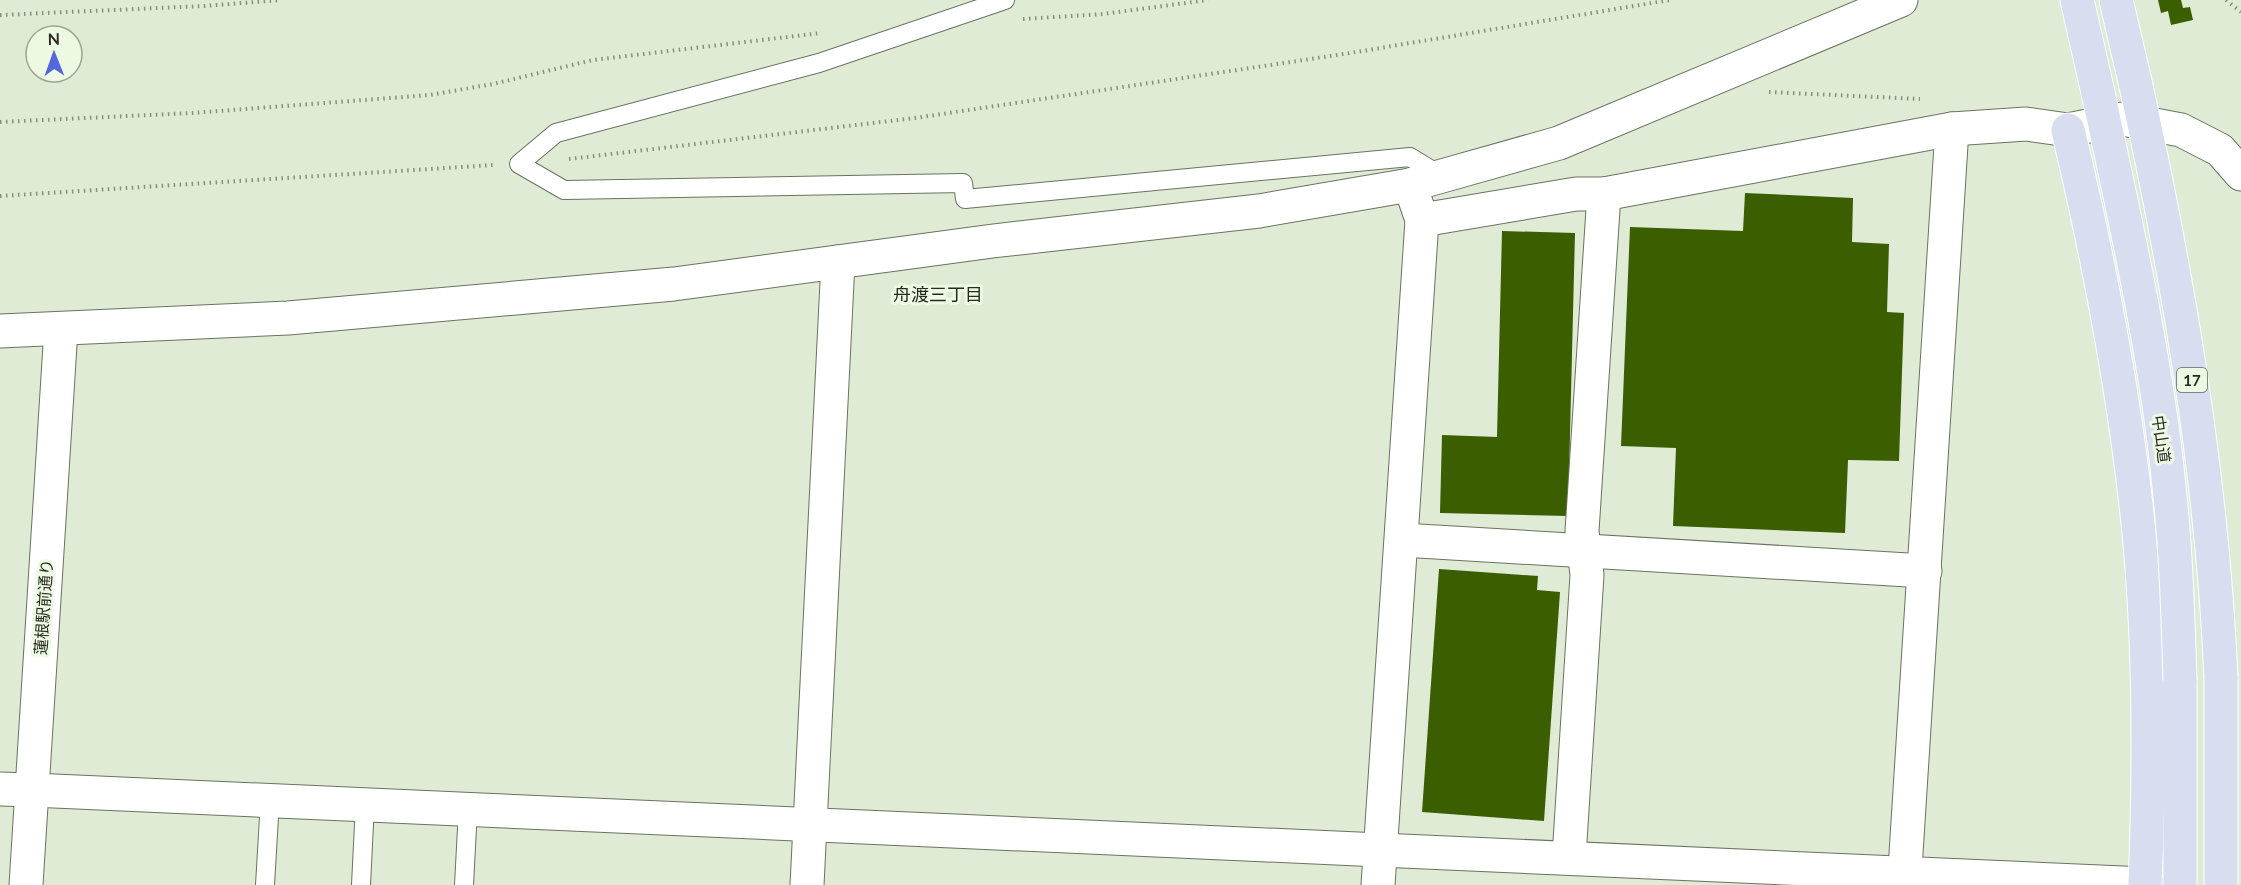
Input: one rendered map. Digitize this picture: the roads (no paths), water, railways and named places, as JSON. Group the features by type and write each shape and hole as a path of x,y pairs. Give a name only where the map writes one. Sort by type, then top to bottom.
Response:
{"highway":[{"name":"中山道","path":"2077,0 2146,331 2169,483 2177,582 2180,680 2180,885"},
{"name":"17","path":"2116,0 2185,326 2216,573 2221,677 2221,885"},
{"path":"2068,130 2098,257 2122,400 2138,524 2145,627 2149,777 2145,885"}],"street":[{"path":"0,331 288,318 674,284 993,241 1259,211 1410,184 1559,143 1901,0"},
{"path":"1422,220 1575,194 1604,194 1952,129 2026,124 2068,130 2123,119 2181,130 2220,150 2241,174"},
{"path":"1905,879 1952,129"},
{"path":"1378,885 1422,220 1410,184"},
{"path":"1569,857 1587,575 1582,531 1604,194"},
{"path":"807,885 812,824 838,262"},
{"name":"蓮根駅前通り","path":"26,885 16,789 61,329"},
{"path":"1402,540 1925,571"},
{"path":"16,789 1569,857 1905,879 2145,885"}],"lane":[{"path":"1005,0 819,63 556,134 519,164 564,189 963,183 965,199 1410,157 1441,176"},
{"path":"265,885 270,800"},
{"path":"361,885 365,804"},
{"path":"464,885 468,809"}],"district":[{"name":"舟渡三丁目","path":"938,294"}]}
